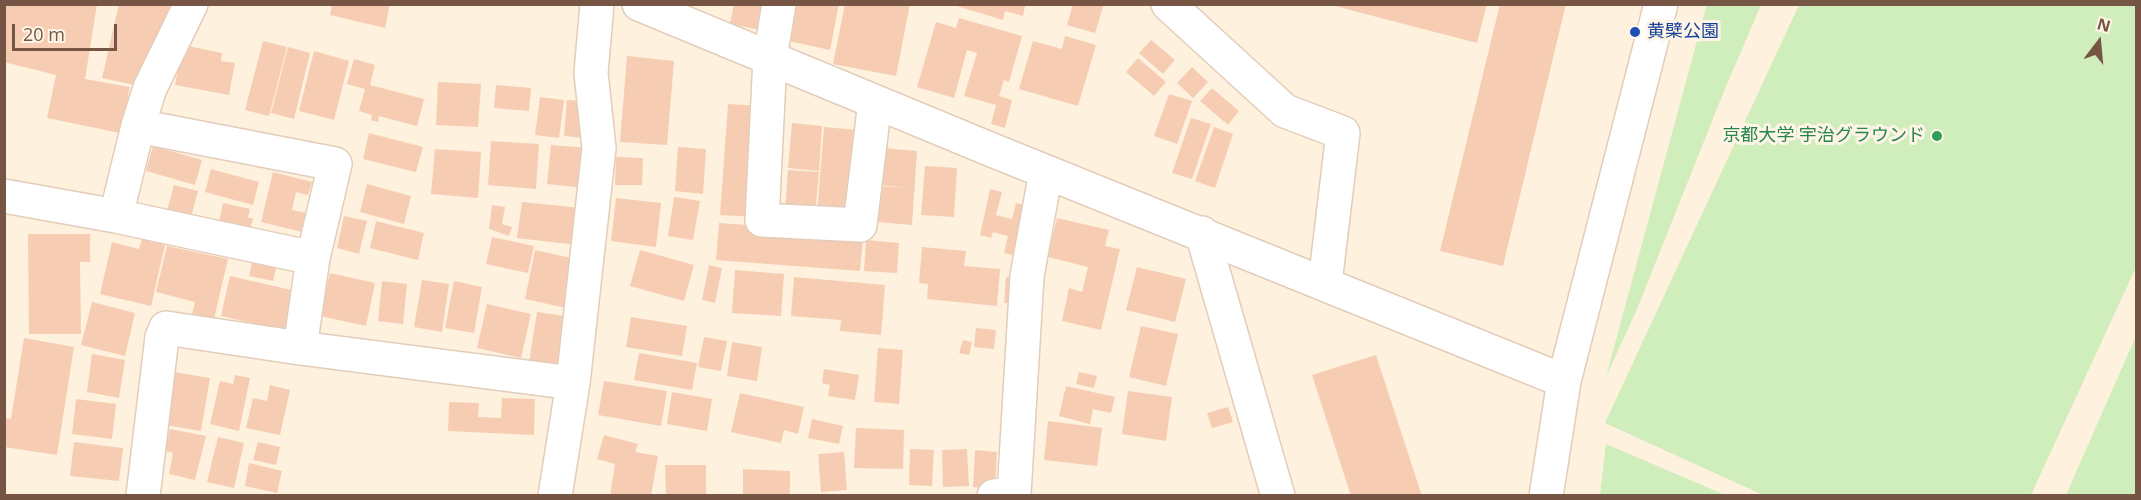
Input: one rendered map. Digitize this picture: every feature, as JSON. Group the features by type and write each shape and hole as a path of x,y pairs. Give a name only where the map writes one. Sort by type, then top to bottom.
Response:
{"street":[{"path":"116,216 138,126 150,88 191,4"},
{"path":"555,495 573,383 599,148 591,73 597,4"},
{"path":"639,4 1046,172 1202,233 1564,381"},
{"path":"779,4 770,58 762,220 860,225 875,102"},
{"path":"1168,4 1285,111 1343,133 1325,283"},
{"path":"1546,495 1564,381 1661,4"},
{"path":"138,126 335,164 313,258 300,348"},
{"path":"994,495 1014,494 1027,276 1046,172"},
{"path":"4,196 116,216 313,258"},
{"path":"1202,233 1278,495"},
{"path":"143,495 162,337 166,328 300,348 573,383"}],"green space":[{"path":"1707,4 1761,5 1637,309 1606,377"},
{"name":"京都大学 宇治グラウンド","path":"1799,5 2136,5 2136,267 2031,495 1763,495 1605,423"},
{"path":"2136,336 2136,495 2066,495"},
{"path":"1606,444 1725,495 1600,495"}],"building":[{"path":"4,4 97,4 85,79 130,87 120,133 47,118 56,75 4,62"},
{"path":"119,4 171,4 134,85 102,78"},
{"path":"332,4 390,4 385,28 330,15"},
{"path":"734,4 771,6 766,31 730,24"},
{"path":"796,4 839,4 830,50 789,41"},
{"path":"845,4 910,4 896,76 833,64"},
{"path":"950,4 1020,4 1025,6 1023,16 1005,11 1003,20"},
{"path":"1073,4 1104,4 1095,33 1067,25"},
{"path":"1327,4 1487,4 1477,43"},
{"path":"1500,4 1566,4 1503,266 1440,251"},
{"path":"959,18 1022,36 1009,82 1004,80 999,96 1012,100 1005,128 991,124 996,105 964,96 977,53 967,50 954,98 917,87 936,22 956,28"},
{"path":"1065,36 1096,45 1078,106 1019,89 1033,41 1062,49"},
{"path":"1151,40 1175,60 1163,74 1139,53"},
{"path":"263,41 287,47 269,116 245,110"},
{"path":"183,45 222,53 221,61 235,63 229,95 175,85"},
{"path":"288,47 310,53 294,119 271,113"},
{"path":"314,51 349,61 334,120 299,111"},
{"path":"627,56 674,61 667,145 620,142"},
{"path":"1138,58 1166,82 1154,96 1126,72"},
{"path":"354,59 375,65 370,85 424,99 417,126 379,116 378,122 371,120 372,115 359,111 365,89 347,84"},
{"path":"1192,67 1208,82 1193,98 1177,83"},
{"path":"438,82 481,84 478,127 436,125"},
{"path":"496,85 531,88 529,111 494,108"},
{"path":"1212,88 1239,111 1228,125 1200,101"},
{"path":"1169,94 1192,101 1177,144 1154,136"},
{"path":"540,97 564,100 559,138 535,135"},
{"path":"567,100 586,101 582,138 564,136"},
{"path":"728,104 761,106 755,217 720,215"},
{"path":"1191,118 1211,124 1192,179 1172,173"},
{"path":"792,123 822,126 819,171 788,168"},
{"path":"824,127 857,130 849,216 817,214"},
{"path":"1214,127 1233,134 1215,188 1195,181"},
{"path":"369,133 423,147 416,172 363,159"},
{"path":"491,141 539,144 536,189 488,185"},
{"path":"551,145 588,148 584,188 547,184"},
{"path":"153,146 202,160 195,185 146,171"},
{"path":"678,147 706,149 703,194 675,191"},
{"path":"882,148 917,151 912,225 877,222 879,186 909,188 880,185"},
{"path":"435,149 481,152 478,198 431,194"},
{"path":"616,157 643,158 642,185 615,185"},
{"path":"925,166 957,168 954,217 921,215"},
{"path":"211,169 259,182 253,205 205,192"},
{"path":"788,170 819,172 815,214 785,211"},
{"path":"273,172 312,182 308,195 296,192 292,210 307,213 302,232 261,222"},
{"path":"367,184 411,196 404,224 360,212"},
{"path":"174,185 198,191 191,217 167,211"},
{"path":"990,189 1002,192 996,215 1012,219 1016,203 1033,207 1021,257 1004,253 1008,236 993,232 991,238 980,235"},
{"path":"674,197 700,201 693,240 668,236"},
{"path":"616,198 661,203 656,247 611,241"},
{"path":"522,202 581,208 577,245 517,238"},
{"path":"223,203 250,209 248,218 253,218 250,230 219,222"},
{"path":"492,205 505,207 502,224 512,227 509,236 489,229"},
{"path":"344,216 367,221 359,254 337,248"},
{"path":"1057,218 1109,230 1105,246 1120,249 1101,330 1062,321 1069,288 1082,292 1088,267 1048,257"},
{"path":"376,221 424,233 418,260 370,248"},
{"path":"719,223 748,225 748,229 863,240 860,271 716,260"},
{"path":"28,234 90,234 90,262 80,262 81,334 29,334"},
{"path":"492,237 534,246 528,273 486,264"},
{"path":"142,239 165,245 151,306 100,294 112,242 139,249"},
{"path":"866,240 899,243 897,273 864,271"},
{"path":"167,246 228,259 214,319 192,314 195,302 156,292"},
{"path":"922,247 966,251 964,266 1000,269 997,306 927,299 928,284 919,283"},
{"path":"535,250 585,261 575,310 525,299"},
{"path":"640,250 694,265 684,301 630,286"},
{"path":"253,258 277,264 273,281 249,276"},
{"path":"709,265 722,268 715,303 702,300"},
{"path":"1137,267 1186,279 1175,322 1126,310"},
{"path":"735,270 784,274 781,316 732,313"},
{"path":"330,273 375,283 366,326 320,316"},
{"path":"230,276 300,292 292,332 221,316"},
{"path":"794,277 885,285 881,335 840,331 841,320 791,316"},
{"path":"1006,277 1023,278 1020,304 1004,303"},
{"path":"422,280 449,284 442,332 414,327"},
{"path":"382,281 407,284 403,324 378,321"},
{"path":"454,281 482,287 474,333 445,328"},
{"path":"92,302 135,313 125,356 81,345"},
{"path":"487,304 531,314 521,358 477,348"},
{"path":"537,312 578,318 569,370 529,363"},
{"path":"631,317 687,326 682,356 626,347"},
{"path":"1141,326 1178,334 1166,386 1129,377"},
{"path":"976,328 996,330 994,349 974,347"},
{"path":"704,337 727,341 721,371 698,367"},
{"path":"24,338 74,347 57,455 4,447 4,418 11,419"},
{"path":"963,340 972,342 969,355 959,353"},
{"path":"732,342 762,347 757,381 727,376"},
{"path":"878,348 903,350 899,404 874,402"},
{"path":"639,353 697,363 692,390 634,380"},
{"path":"92,354 125,360 119,398 87,392"},
{"path":"1376,355 1422,496 1351,496 1312,375"},
{"path":"824,369 859,375 855,400 828,396 830,385 822,383"},
{"path":"174,372 210,378 201,431 165,425"},
{"path":"1079,372 1097,376 1094,388 1076,384"},
{"path":"235,375 250,378 239,431 210,424 220,381 233,384"},
{"path":"604,381 667,391 661,426 598,415"},
{"path":"270,385 290,390 280,435 246,428 253,398 267,401"},
{"path":"1066,386 1115,397 1111,413 1093,409 1090,424 1059,416"},
{"path":"1128,391 1172,397 1166,441 1122,434"},
{"path":"672,392 712,399 707,431 667,424"},
{"path":"740,393 804,407 798,434 784,430 781,443 731,432"},
{"path":"502,398 535,399 534,435 448,431 449,402 479,403 478,417 501,418"},
{"path":"76,399 116,404 112,439 72,434"},
{"path":"1228,407 1233,422 1212,428 1207,413"},
{"path":"812,419 843,426 839,444 808,438"},
{"path":"1048,421 1102,428 1097,466 1044,460"},
{"path":"856,428 904,430 903,469 854,468"},
{"path":"170,429 206,436 195,480 169,474 173,453 165,451"},
{"path":"604,435 638,444 635,452 658,456 651,496 610,496 615,464 597,459"},
{"path":"218,437 244,443 234,488 207,482"},
{"path":"74,442 123,448 119,481 70,476"},
{"path":"258,442 280,447 276,465 253,460"},
{"path":"910,449 934,450 932,486 909,485"},
{"path":"967,449 969,486 943,487 942,450"},
{"path":"975,450 997,452 995,489 973,487"},
{"path":"844,452 847,490 821,492 818,454"},
{"path":"249,463 282,471 277,493 245,486"},
{"path":"665,465 706,465 706,496 666,496"},
{"path":"743,469 790,471 790,496 743,496"}],"place":[{"name":"黄檗公園","path":"1635,32"},
{"name":"京都大学 宇治グラウンド","path":"1937,136"}]}
